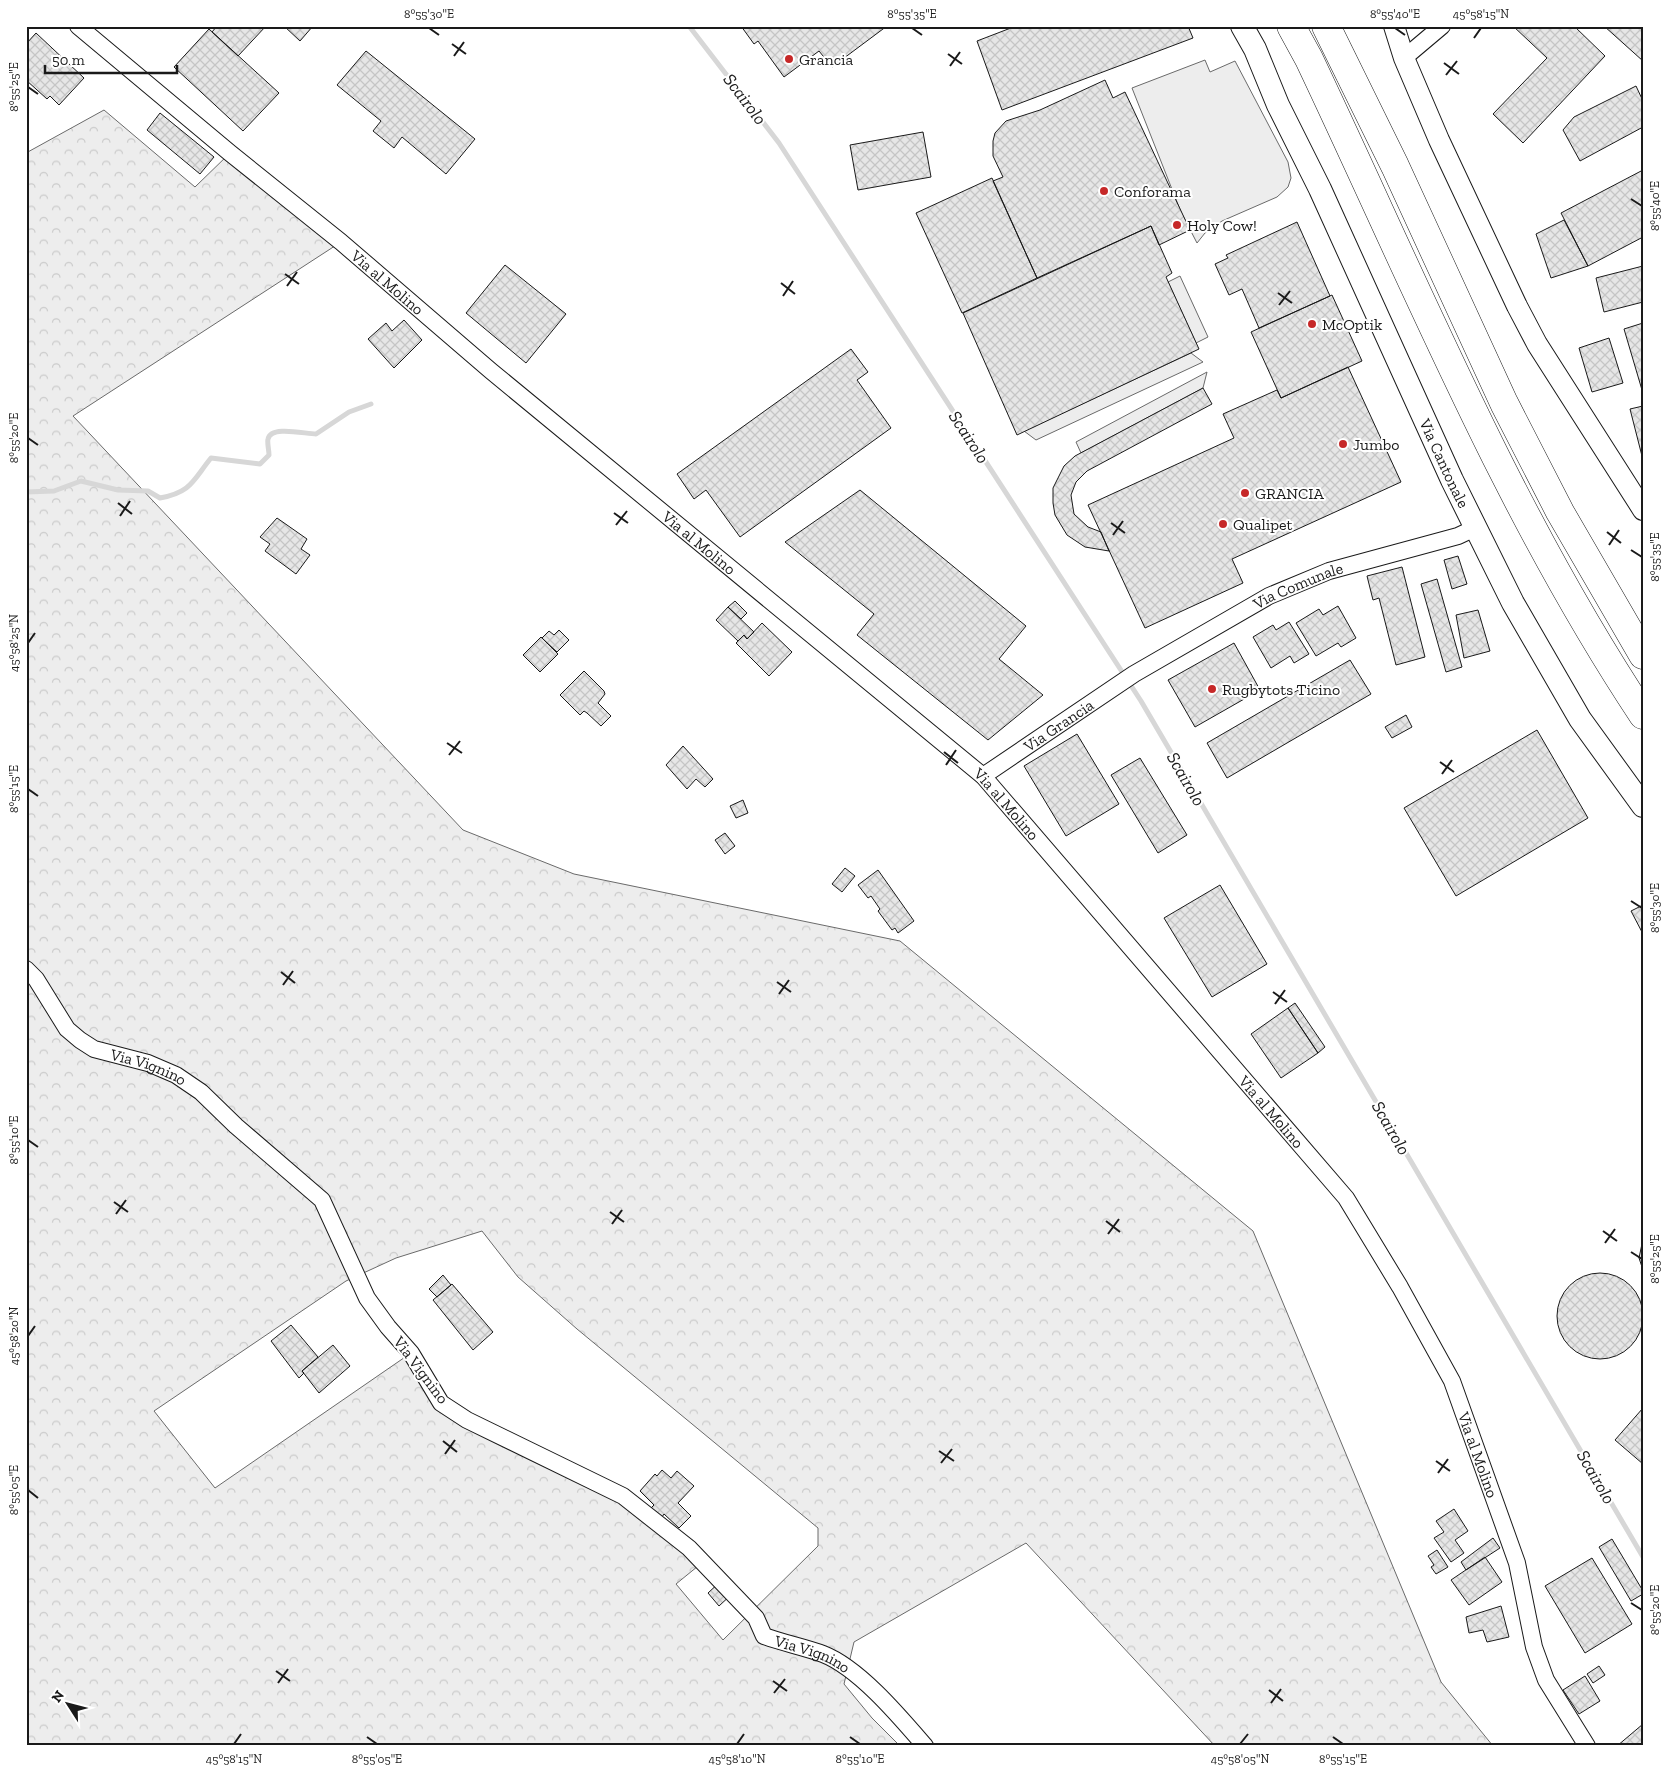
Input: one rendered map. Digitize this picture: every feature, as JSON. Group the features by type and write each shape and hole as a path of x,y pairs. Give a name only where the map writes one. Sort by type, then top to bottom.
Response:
{"highway":[{"path":"1291,26 1313,68 1481,428 1530,526 1601,652 1643,715"},
{"path":"1326,26 1395,166 1508,411 1560,512 1643,655"}],"main road":[{"name":"Via Cantonale","path":"1226,26 1243,56 1278,105"},
{"name":"Via Cantonale","path":"1242,26 1255,49 1278,105 1320,189 1475,528 1532,638 1580,719 1643,806"}],"street":[{"name":"Via al Molino","path":"78,26 230,153 341,242 492,371 983,776 1346,1198 1400,1287 1452,1381 1516,1563 1534,1647 1546,1680 1587,1746"},
{"path":"1394,26 1404,58 1475,220 1533,337 1643,510"},
{"path":"1404,58 1442,26"},
{"name":"Via Comunale","path":"1134,674 1268,596 1329,571 1458,536 1475,528"},
{"name":"Via Grancia","path":"983,776 1134,674"},
{"name":"Via Vignino","path":"26,969 36,980 67,1028 80,1040 94,1049 148,1063 176,1075 201,1092 236,1126 322,1200 367,1298 388,1327 411,1353 441,1403 467,1420 623,1496 689,1548 756,1618 764,1636 824,1655 857,1676 926,1746"}],"green space":[{"path":"104,110 195,187 230,153 341,242 73,416 463,830 574,874 900,941 1253,1231 1441,1682 1493,1746 1215,1746 1026,1543 854,1642 844,1684 872,1718 900,1746 26,1746 26,153","holes":["482,1231 518,1277 577,1329 818,1528 818,1546 723,1640 676,1584 703,1562 623,1496 441,1403 411,1353 215,1488 154,1411 346,1281 396,1258"]}],"shaded area":[{"path":"1205,60 1210,72 1235,61 1288,162 1291,178 1288,187 1277,197 1222,221 1205,233 1197,243 1181,212 1132,88"},
{"path":"1180,276 1208,337 1196,343 1168,282"},
{"path":"1191,353 1203,362 1036,440 1024,431"},
{"path":"1207,372 1203,388 1081,453 1076,442"}],"building":[{"path":"217,26 266,26 238,56 212,32"},
{"path":"284,26 313,26 300,41"},
{"name":"Grancia","path":"741,26 887,26 832,67 819,51 784,77 758,41 754,44"},
{"path":"1016,26 1188,26 1193,38 1002,110 977,41"},
{"path":"1513,26 1574,26 1605,56 1523,143 1493,114 1547,58"},
{"path":"1604,26 1643,26 1643,61"},
{"path":"209,29 279,93 243,131 174,67"},
{"path":"36,33 84,78 59,105 50,96 47,99 26,80 26,44"},
{"path":"366,51 475,139 446,174 402,137 394,148 373,131 381,121 337,85"},
{"path":"1105,80 1113,98 1125,92 1190,230 1159,245 1151,226 1037,278 993,181 1003,177 993,156 995,133 1006,121 1040,110"},
{"path":"1636,86 1643,101 1643,127 1580,161 1563,130 1574,117"},
{"path":"160,113 214,157 200,174 147,130"},
{"path":"923,132 931,177 858,190 850,145"},
{"path":"1643,170 1643,237 1588,266 1561,213"},
{"path":"992,178 1037,278 962,313 916,213"},
{"path":"1564,220 1588,266 1551,278 1536,234"},
{"path":"1297,222 1330,296 1259,328 1242,289 1229,295 1215,264 1228,258 1226,255"},
{"path":"1151,226 1172,273 1166,277 1199,349 1017,435 963,313"},
{"path":"505,265 566,314 526,363 466,313"},
{"path":"1643,266 1643,302 1604,312 1596,278"},
{"path":"1332,295 1362,361 1281,398 1251,332"},
{"path":"404,320 422,340 394,368 368,339 386,323 392,331"},
{"path":"1643,323 1643,390 1642,390 1624,329"},
{"path":"1609,338 1623,383 1592,392 1579,348"},
{"path":"851,349 868,372 857,380 891,428 740,537 706,490 694,499 677,474"},
{"name":"GRANCIA","path":"1348,367 1401,482 1232,559 1243,583 1145,628 1088,505 1234,438 1223,414 1277,390 1281,398"},
{"path":"1203,388 1212,404 1087,471 1076,482 1071,495 1074,514 1088,527 1101,532 1109,551 1085,547 1067,535 1055,515 1053,503 1053,488 1064,466 1075,456"},
{"path":"1643,406 1643,460 1630,409"},
{"path":"860,490 1026,626 999,659 1043,695 988,740 857,635 874,614 785,542"},
{"path":"277,518 307,539 301,549 310,555 296,574 265,551 270,544 260,537"},
{"path":"1458,556 1467,584 1452,589 1444,560"},
{"path":"1402,567 1425,657 1396,665 1379,598 1373,600 1367,576"},
{"path":"1437,579 1462,667 1446,672 1421,584"},
{"path":"735,601 747,613 741,619 728,607"},
{"path":"1338,606 1356,638 1341,647 1338,643 1316,656 1296,623 1319,609 1323,615"},
{"path":"728,607 754,632 747,639 744,635 738,641 716,620"},
{"path":"1478,610 1490,651 1464,658 1456,615"},
{"path":"1289,622 1309,654 1294,663 1290,656 1271,668 1253,637 1273,625 1276,630"},
{"path":"762,623 792,652 769,676 736,643 744,635 747,639"},
{"path":"559,630 569,640 557,652 542,638 549,631 554,635"},
{"path":"541,637 558,654 540,672 523,655"},
{"path":"1234,643 1260,690 1195,727 1168,680"},
{"path":"1350,660 1371,694 1227,778 1207,743"},
{"path":"584,671 605,694 598,703 611,716 601,726 584,711 580,715 560,695"},
{"path":"1406,715 1412,727 1392,738 1385,727"},
{"path":"1537,730 1588,818 1456,896 1404,808"},
{"path":"1077,734 1119,804 1066,836 1024,766"},
{"path":"683,746 713,779 705,787 696,779 687,789 666,765"},
{"path":"1140,758 1187,835 1158,853 1111,775"},
{"path":"743,800 748,813 736,818 730,806"},
{"path":"725,833 735,846 725,854 715,840"},
{"path":"845,868 855,876 842,892 832,884"},
{"path":"878,870 914,921 898,933 895,928 892,930 878,911 880,909 871,896 868,898 858,885"},
{"path":"1220,885 1267,964 1212,997 1164,918"},
{"path":"1643,905 1643,934 1631,911"},
{"path":"1295,1003 1325,1047 1318,1053 1288,1008"},
{"path":"1288,1008 1318,1053 1281,1078 1251,1034"},
{"path":"1643,1239 1643,1270 1639,1258"},
{"path":"1600,1273 1616,1276 1624,1280 1636,1292 1640,1300 1643,1316 1640,1332 1636,1340 1624,1352 1616,1356 1600,1359 1584,1356 1576,1352 1564,1340 1560,1332 1557,1316 1560,1300 1564,1292 1576,1280 1584,1276"},
{"path":"443,1275 451,1285 437,1297 429,1289"},
{"path":"452,1284 493,1332 473,1350 433,1300"},
{"path":"291,1325 318,1357 302,1371 304,1373 299,1378 271,1341"},
{"path":"333,1345 350,1366 319,1393 302,1371"},
{"path":"1643,1408 1643,1464 1615,1440"},
{"path":"662,1470 671,1478 677,1471 694,1486 678,1503 691,1516 679,1528 664,1514 660,1520 649,1510 654,1505 640,1491 655,1474 657,1476"},
{"path":"1454,1509 1468,1531 1455,1540 1464,1553 1451,1562 1434,1538 1444,1532 1436,1521"},
{"path":"1493,1538 1500,1548 1466,1570 1461,1562"},
{"path":"1612,1539 1643,1591 1643,1594 1631,1601 1599,1547"},
{"path":"1437,1550 1448,1567 1436,1574 1431,1567 1434,1565 1428,1556"},
{"path":"1485,1557 1502,1582 1469,1605 1451,1580"},
{"path":"1592,1558 1632,1624 1585,1653 1545,1586"},
{"path":"721,1581 733,1593 719,1606 708,1593"},
{"path":"1501,1606 1509,1637 1487,1642 1483,1630 1469,1633 1466,1617"},
{"path":"1599,1666 1605,1675 1593,1683 1587,1674"},
{"path":"1585,1676 1600,1701 1579,1714 1563,1690"},
{"path":"1643,1724 1643,1746 1617,1746"}],"waterway":[{"name":"Scairolo","path":"689,26 779,143 1141,701 1643,1557"},
{"path":"26,492 54,491 81,481 118,490 148,491 160,498 185,489 211,458 260,464 269,455 268,439 275,432 289,431 316,434 349,412 371,404"}],"place":[{"name":"Grancia","path":"789,59"},
{"name":"Conforama","path":"1104,191"},
{"name":"Holy Cow!","path":"1177,225"},
{"name":"McOptik","path":"1312,324"},
{"name":"Jumbo","path":"1343,444"},
{"name":"GRANCIA","path":"1245,493"},
{"name":"Qualipet","path":"1223,524"},
{"name":"Rugbytots Ticino","path":"1212,689"}]}
